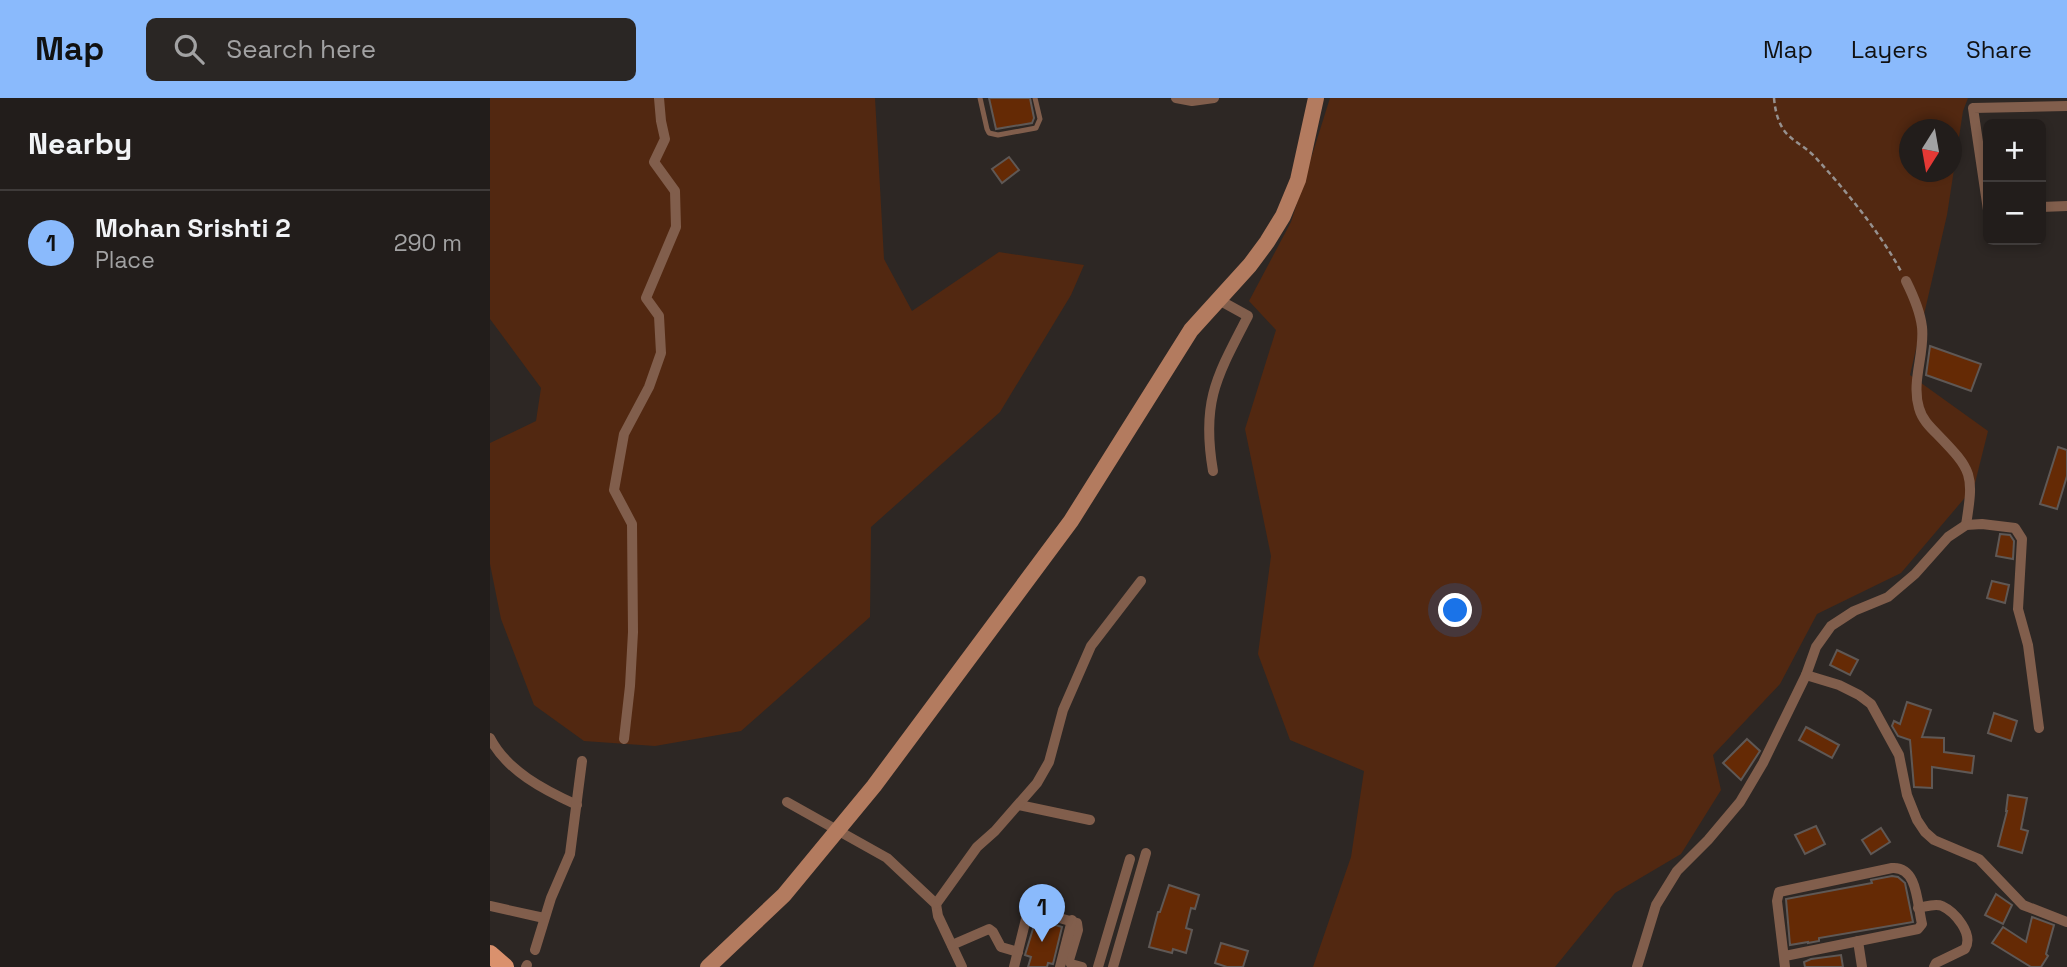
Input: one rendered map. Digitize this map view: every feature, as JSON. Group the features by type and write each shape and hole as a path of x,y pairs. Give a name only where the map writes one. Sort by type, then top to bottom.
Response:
{"main road":[{"path":"490,954 505,967"}],"street":[{"path":"624,739 634,632 632,524 614,491 624,434 649,387 661,353 659,316 646,298 676,228 675,191 654,162 665,139 659,98"},
{"path":"1176,98 1192,101 1214,98"},
{"path":"708,967 785,895 873,786 1071,521 1191,330 1250,265 1283,216 1298,180 1316,98"},
{"path":"1984,182 1973,108 2067,106"},
{"path":"2046,207 2067,206"},
{"path":"1906,281 1917,304 1922,327 1916,390 1918,406 1924,420 1964,463 1969,476 1970,497 1966,526"},
{"path":"1213,471 1208,440 1210,399 1220,371 1248,316 1219,300"},
{"path":"1637,967 1656,905 1677,871 1740,802 1806,675 1815,647 1831,626 1854,611 1888,597 1915,574 1948,537 1966,526 1982,524 2015,528 2022,539 2018,609 2028,645 2039,727"},
{"path":"936,904 977,847 1037,783 1049,762 1063,710 1079,669 1091,646 1142,581"},
{"path":"1806,675 1839,685 1871,704 1899,755 1907,795 1925,832 1934,840 1979,859 2023,905 2067,922"},
{"path":"490,738 511,765 550,793 577,805"},
{"path":"535,950 544,918 566,867 574,833 582,761"},
{"path":"787,802 887,858 936,904 938,916 962,967"},
{"path":"1019,804 1090,820"},
{"path":"1114,964 1146,853"},
{"path":"1126,967 1100,962 1130,859"},
{"path":"1898,867 1912,877 1918,908 1922,924 1918,929 1858,941 1785,961 1777,901 1779,892 1784,890 1806,888 1898,867"},
{"path":"490,906 544,918"},
{"path":"1918,908 1942,906 1961,923 1968,939 1965,949 1936,963 1934,967"},
{"path":"1014,967 1026,919 1031,911 1077,923 1078,930 1070,962 1082,967"},
{"path":"1060,967 1072,920"},
{"path":"952,945 989,929 1001,947 1018,952"},
{"path":"1858,941 1862,967"}],"lane":[{"path":"980,98 987,129 993,135 998,135 1036,128 1040,119 1035,98"}],"path":[{"path":"1773,98 1783,130 1793,141 1811,152 1857,205 1906,281"}],"shaded area":[{"path":"490,98 875,98 884,259 912,311 999,252 1084,265 1071,295 1000,412 871,527 870,617 741,731 655,746 584,741 534,705 501,619 490,564 490,443 536,421 541,388 490,319"},
{"path":"1330,98 1968,98 1962,119 1899,119 1899,182 1952,182 1910,375 1988,431 1974,487 1901,573 1817,614 1780,684 1713,755 1721,790 1681,854 1615,893 1555,967 1313,967 1351,857 1364,771 1290,740 1258,654 1271,556 1245,429 1276,330 1249,301 1291,222"}],"building":[{"path":"989,98 1030,98 1034,118 1032,123 996,129"},
{"path":"1009,157 1019,170 1002,183 992,169"},
{"path":"1930,346 1981,364 1971,391 1926,375"},
{"path":"2058,447 2067,450 2067,476 2057,509 2040,504"},
{"path":"2000,534 2010,535 2014,541 2013,559 1996,556"},
{"path":"1992,581 2009,585 2005,603 1987,598"},
{"path":"1837,650 1858,660 1850,675 1830,665"},
{"path":"1907,702 1931,710 1922,737 1944,738 1944,752 1974,756 1972,773 1932,767 1932,788 1914,787 1910,740 1898,736 1892,726 1894,721 1900,724"},
{"path":"1994,713 2017,721 2011,741 1988,733"},
{"path":"1806,727 1839,745 1832,758 1799,740"},
{"path":"1747,739 1760,751 1741,780 1723,763"},
{"path":"2008,795 2027,798 2021,829 2028,831 2022,853 1998,846"},
{"path":"1816,826 1825,844 1805,854 1795,835"},
{"path":"1881,828 1890,842 1871,854 1862,840"},
{"path":"1892,876 1905,883 1913,922 1790,945 1786,899 1872,883 1871,880"},
{"path":"1169,885 1199,895 1195,909 1191,908 1186,928 1192,930 1186,953 1173,949 1172,953 1149,947 1158,912"},
{"path":"1996,894 2012,905 2003,924 1985,915"},
{"path":"2032,917 2054,925 2046,954 2048,956 2041,967 2031,967 1992,943 2003,927 2026,942"},
{"path":"1036,919 1062,927 1053,964 1048,963 1047,967 1028,967 1031,957 1025,955"},
{"path":"1221,943 1248,951 1243,967 1227,967 1215,963"},
{"path":"1841,955 1843,967 1805,967 1804,962 1811,959"}],"place":[{"name":"Mohan Srishti 2","path":"1042,942"}]}
